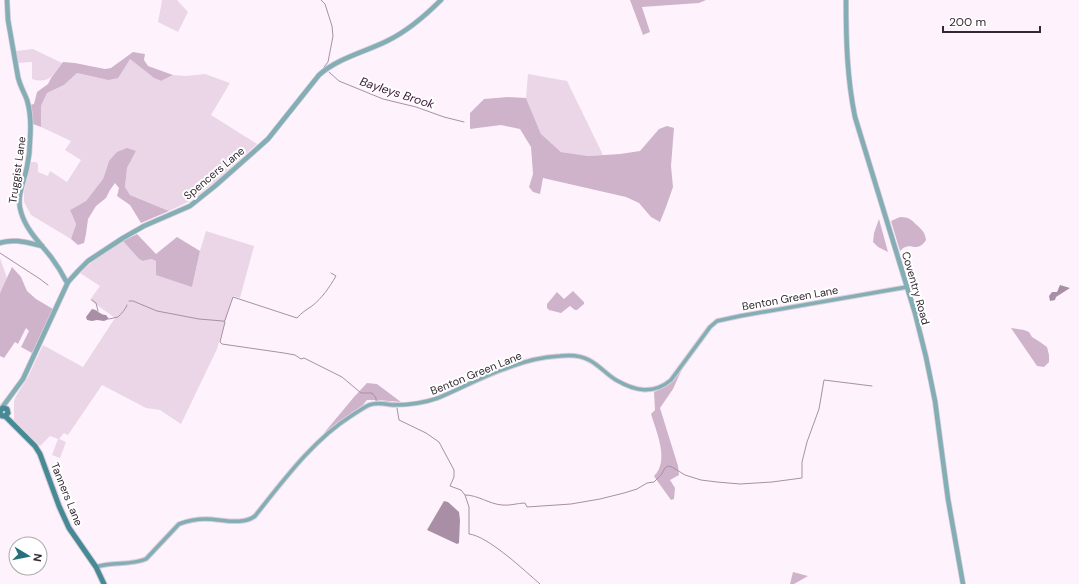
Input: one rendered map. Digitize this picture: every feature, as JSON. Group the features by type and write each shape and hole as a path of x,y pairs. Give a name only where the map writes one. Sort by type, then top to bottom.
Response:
{"main road":[{"path":"0,411 6,408 8,410 8,415 5,416"},
{"name":"Tanners Lane","path":"0,411 2,416 5,416 35,446 40,454 59,506 69,528 96,567 104,584"}],"street":[{"name":"Truggist Lane","path":"7,0 8,20 18,78 27,101 30,118 30,151 28,166 19,201 20,210 35,238 52,258 68,282"},
{"name":"Spencers Lane","path":"0,411 26,373 68,282 88,261 144,226 190,206 268,140 326,68 341,60 387,41 399,34 415,23 441,0"},
{"name":"Coventry Road","path":"846,0 846,37 850,92 855,117 915,313 935,401 948,499 963,584"},
{"path":"31,244 35,238"},
{"path":"0,243 5,241 13,241 42,246"},
{"name":"Benton Green Lane","path":"96,567 102,564 139,562 146,559 179,524 184,522 205,519 240,522 251,519 328,433 345,420 370,405 378,403 408,405 432,400 510,366 544,358 572,355 584,358 598,366 615,379 629,386 641,390 657,389 671,380 710,328 717,321 747,314 907,287"},
{"name":"Spencers Lane","path":"8,410 11,396"}],"shaded area":[{"path":"162,0 177,0 188,12 178,32 158,22"},
{"path":"630,0 706,0 699,3 642,7 650,32 643,35"},
{"path":"33,49 62,63 53,75 46,80 32,79 32,62 18,63 16,51"},
{"path":"133,52 145,54 144,60 148,66 173,75 161,81 154,78 130,59 118,78 108,80 77,73 64,85 47,93 41,106 41,127 33,124 30,105 34,104 37,92 48,84 63,62 105,69 111,68"},
{"path":"130,59 154,78 161,81 173,75 186,76 205,74 230,83 211,115 257,144 216,181 190,201 169,211 130,195 125,187 127,168 136,151 109,161 103,179 86,201 70,210 76,224 71,239 31,215 24,202 24,191 31,162 36,162 38,164 38,172 48,176 50,171 67,182 81,160 65,150 71,141 41,127 41,106 47,93 64,85 77,73 108,80"},
{"path":"528,74 567,81 603,155 588,156 561,152 541,134 526,98"},
{"path":"508,97 526,98 541,134 561,152 588,156 640,151 659,129 667,126 674,128 671,166 673,187 660,222 651,217 639,203 626,197 543,178 540,194 533,192 529,187 533,174 531,147 520,129 501,125 470,129 470,113 484,99"},
{"path":"127,148 136,151 127,168 125,187 130,195 169,211 141,223 130,205 117,196 119,188 115,183 106,198 96,206 88,219 84,243 78,245 71,239 76,224 70,210 86,201 103,179 109,161 117,152"},
{"path":"900,217 910,219 918,226 926,240 922,244 916,247 907,246 900,251 891,221"},
{"path":"879,219 888,252 878,247 873,242 874,233"},
{"path":"206,231 254,246 240,298 233,296 217,349 181,424 160,410 146,408 102,385 68,435 64,433 59,439 66,442 60,458 52,455 58,439 50,436 40,446 14,420 14,401 28,377 43,345 83,367 115,318 90,300 100,286 80,273 92,262 123,241 139,259 143,261 151,259 156,261 192,287"},
{"path":"137,234 156,254 177,237 200,251 192,287 156,275 156,261 151,259 143,261 139,259 123,241"},
{"path":"0,258 7,278 0,293"},
{"path":"12,267 21,277 27,291 36,299 53,309 32,353 21,347 29,331 26,328 18,344 15,342 4,358 0,356 0,293"},
{"path":"1060,285 1070,288 1056,297 1055,300 1050,301 1049,296 1052,292 1057,292"},
{"path":"573,291 584,302 584,304 577,310 570,306 561,313 549,310 547,308 547,304 557,292 564,299"},
{"path":"92,309 106,315 109,319 104,321 87,320 86,317"},
{"path":"1011,328 1029,332 1032,337 1047,347 1049,362 1044,367 1037,366"},
{"path":"682,369 673,389 660,408 678,466 679,475 670,480 675,488 674,499 671,500 654,476 659,470 661,454 658,437 651,414 655,410 654,392 668,385"},
{"path":"367,383 377,384 401,402 367,400 362,406 324,433 354,397"},
{"path":"444,501 448,502 459,512 459,543 457,544 427,530"},
{"path":"793,572 808,576 794,584 790,584"}],"waterway":[{"name":"Bayleys Brook","path":"321,0 325,4 332,26 333,36 328,62 324,67"},
{"name":"Bayleys Brook","path":"329,72 339,81 383,99 416,107 464,122"},
{"path":"0,253 48,285"},
{"path":"224,321 233,297 297,318 316,303 331,285 336,276 331,273"},
{"path":"92,300 96,303 98,311"},
{"path":"129,301 133,301 157,311 199,319 223,321 225,322 220,342 222,344 284,353 295,355 301,359 304,358 342,377 361,393 372,393 376,398 376,401 398,403"},
{"path":"109,319 118,317 125,310 127,305"},
{"path":"397,408 399,420 426,433 439,442 454,470 454,477 450,486 461,490 465,495 474,496 493,503 505,505 525,503 527,507 571,504 624,493 637,489 647,483 654,482 668,466 685,475 701,480 717,482 740,484 802,478 802,462 807,442 819,409 824,380 872,386"},
{"path":"465,495 469,507 469,534 477,536 496,547 540,584"}]}
